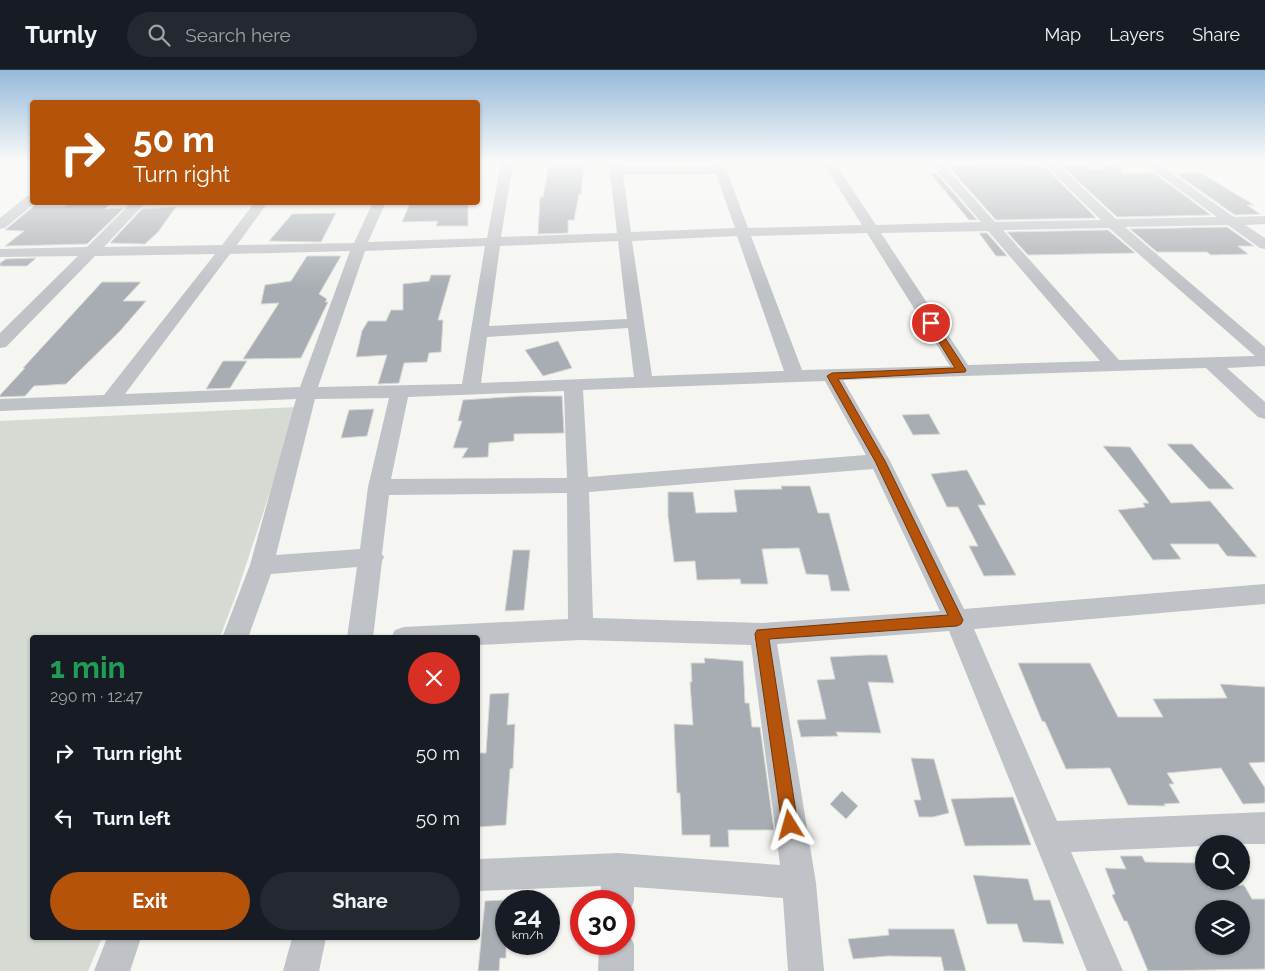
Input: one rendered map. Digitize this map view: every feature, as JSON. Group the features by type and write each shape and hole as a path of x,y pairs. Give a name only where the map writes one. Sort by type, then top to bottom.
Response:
{"street":[{"path":"0,225 24,205"},
{"path":"0,343 137,205"},
{"path":"109,402 260,205"},
{"path":"236,635 262,565 308,393 359,247 379,205"},
{"path":"471,388 500,205"},
{"path":"622,205 644,382"},
{"path":"734,205 795,376"},
{"path":"855,205 962,370"},
{"path":"973,205 1115,367"},
{"path":"1092,205 1265,356"},
{"path":"1210,205 1265,245"},
{"path":"0,253 359,247 744,232 1265,220"},
{"path":"479,332 637,323"},
{"path":"0,405 308,393 400,392 962,370 1115,367 1265,361"},
{"path":"1211,363 1265,413"},
{"path":"832,376 880,461 957,620 1105,971"},
{"path":"573,384 578,485 581,630"},
{"path":"360,635 372,557 379,487 400,392"},
{"path":"379,487 578,485 880,461"},
{"path":"262,565 372,557"},
{"path":"470,635 581,630 762,634 957,620 1265,594"},
{"path":"762,634 799,883 806,971"},
{"path":"1049,837 1265,828"},
{"path":"480,875 618,869 799,883"},
{"path":"617,890 618,869"},
{"path":"112,971 123,940"},
{"path":"301,971 309,940"},
{"path":"616,955 616,971"}],"shaded area":[{"path":"298,407 237,592 221,635 30,635 30,940 101,940 88,971 0,971 0,421"}],"building":[{"path":"109,205 105,209 124,208 87,244 5,246 24,231 5,230 34,206"},
{"path":"409,205 468,205 468,226 436,226 438,221 402,222"},
{"path":"540,205 577,205 574,220 568,220 568,233 538,234"},
{"path":"957,205 964,205 977,220 969,220"},
{"path":"983,205 1083,205 1096,218 996,220"},
{"path":"1104,205 1197,205 1211,215 1117,217"},
{"path":"1221,205 1247,205 1260,214 1235,215"},
{"path":"176,207 158,232 145,244 110,243 142,209"},
{"path":"336,213 321,242 269,241 292,214"},
{"path":"1227,227 1254,246 1238,246 1248,254 1211,255 1207,252 1157,252 1130,229"},
{"path":"1108,230 1135,253 1028,255 1007,232"},
{"path":"979,233 987,233 1007,256 996,256"},
{"path":"307,256 341,256 319,294 327,299 325,302 328,302 301,358 243,359 279,303 261,304 265,285 291,281"},
{"path":"36,258 27,266 0,266 0,263 6,259"},
{"path":"431,275 451,275 438,320 443,320 441,352 429,353 427,362 404,363 399,383 378,384 387,355 356,357 362,331 368,321 386,321 391,310 403,310 403,284 429,281"},
{"path":"102,282 141,282 123,301 146,301 120,331 66,384 34,386 25,396 0,397 25,368 23,368"},
{"path":"558,341 572,368 543,376 525,350"},
{"path":"223,361 247,361 230,388 206,389"},
{"path":"522,396 562,396 564,433 514,434 514,441 489,443 488,457 462,458 468,448 453,448 462,421 458,421 463,400"},
{"path":"374,409 367,436 341,438 349,410"},
{"path":"929,414 940,434 913,435 902,415"},
{"path":"1167,444 1192,444 1234,489 1209,489"},
{"path":"1103,446 1130,447 1171,503 1210,501 1257,557 1227,556 1218,544 1170,544 1181,559 1153,560 1118,510 1145,507 1143,503 1149,503"},
{"path":"967,470 986,505 978,505 1016,575 984,576 969,546 978,546 958,507 947,507 931,474"},
{"path":"781,486 810,486 818,513 829,513 850,591 831,591 828,575 806,574 799,548 762,549 768,584 741,584 740,579 697,580 695,561 674,562 668,516 668,492 693,492 696,513 737,512 734,490 782,489"},
{"path":"513,550 530,550 524,610 505,611"},
{"path":"887,655 894,683 868,682 881,733 836,732 838,736 801,737 797,720 826,719 817,680 835,679 830,657"},
{"path":"704,658 743,661 745,703 749,703 752,727 760,727 774,830 728,830 729,847 710,847 710,835 682,835 680,793 677,793 674,724 693,725 690,682 692,682 691,663 705,663"},
{"path":"1018,663 1090,663 1118,717 1163,717 1153,699 1227,698 1220,684 1265,687 1265,762 1249,763 1265,788 1265,803 1243,804 1221,768 1167,773 1174,784 1169,784 1180,803 1164,804 1165,806 1128,805 1110,768 1066,769 1045,722 1042,721"},
{"path":"509,693 507,725 515,724 513,768 510,769 506,825 480,827 480,753 486,753 490,694"},
{"path":"911,758 934,759 949,813 933,817 919,817 914,800 921,800"},
{"path":"842,791 858,806 846,819 830,804"},
{"path":"1013,797 1031,845 965,846 951,799"},
{"path":"1120,856 1142,856 1145,862 1195,863 1195,890 1247,890 1252,899 1265,899 1265,969 1148,971 1127,921 1124,921 1112,895 1115,894 1105,868 1126,869"},
{"path":"973,875 1028,879 1034,900 1050,900 1064,944 1023,942 1017,924 987,924"},
{"path":"485,901 495,901 495,955 506,955 506,958 500,958 499,971 478,971"},
{"path":"888,929 954,929 966,971 944,971 941,957 888,956 853,959 848,939 889,935"}],"route":[{"path":"790,825 762,634 957,620 880,461 832,376 962,370 931,323"}]}
